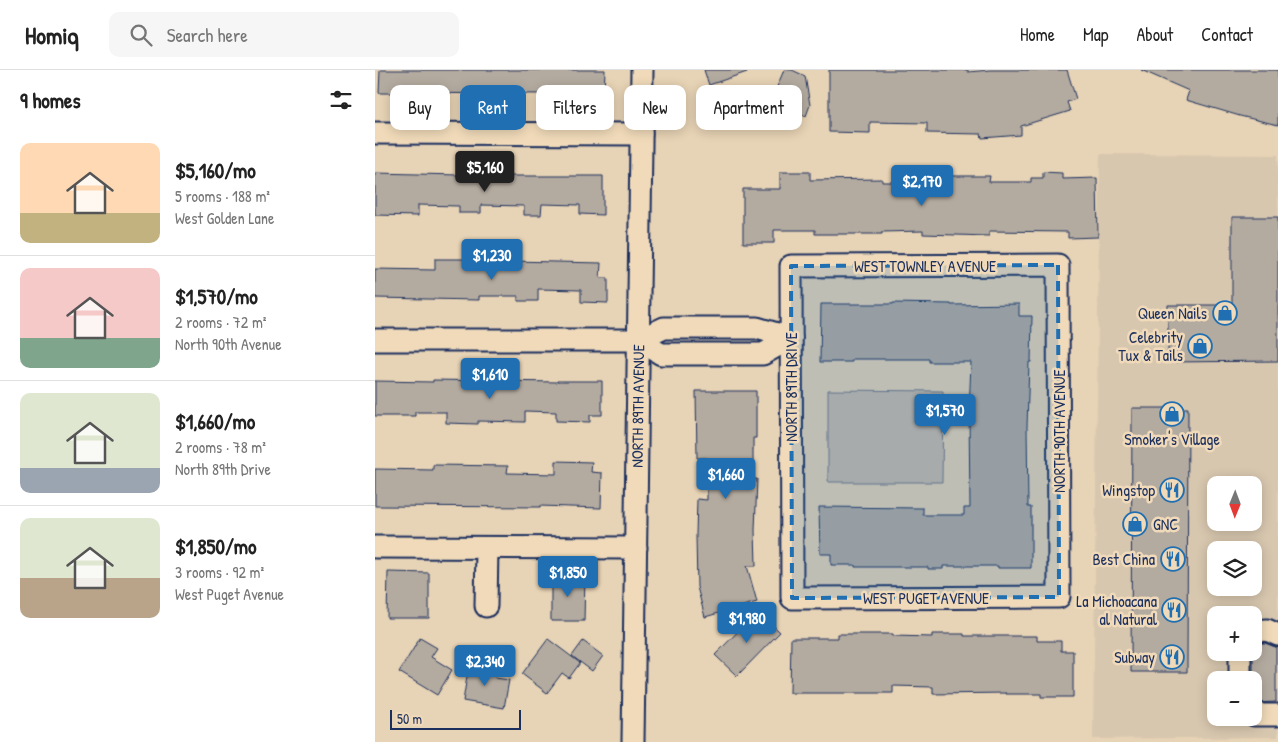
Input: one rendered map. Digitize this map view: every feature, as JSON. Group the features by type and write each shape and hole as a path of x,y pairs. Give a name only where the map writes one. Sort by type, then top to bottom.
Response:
{"street":[{"name":"NORTH 89TH AVENUE","path":"633,742 642,70"},
{"path":"375,133 641,134"},
{"name":"WEST TOWNLEY AVENUE","path":"791,266 1059,265"},
{"name":"NORTH 90TH AVENUE","path":"1059,265 1059,597"},
{"name":"NORTH 89TH DRIVE","path":"791,266 792,598"},
{"path":"375,340 639,340 664,328 757,328 791,338"},
{"path":"707,328 707,354"},
{"path":"639,340 661,354 763,354 791,338"},
{"path":"375,547 636,548"},
{"path":"486,606 487,548"},
{"name":"WEST PUGET AVENUE","path":"792,598 1059,597"},
{"path":"1262,630 1267,630 1278,635"},
{"path":"1262,715 1278,715"}],"highlighted area":[{"path":"1058,265 1059,597 792,598 791,266"}],"shaded area":[{"path":"1100,154 1278,155 1278,737 1093,739"},
{"path":"828,390 943,391 942,482 828,482"}],"building":[{"path":"380,70 605,70 604,85 536,85 536,94 526,94 526,85 460,85 460,93 450,93 450,85 390,85 390,93 379,93"},
{"path":"704,70 746,70 747,72 709,85"},
{"path":"784,70 792,70 805,76 810,105 806,116 802,114 802,85 778,85"},
{"path":"829,70 968,70 968,72 990,70 1067,70 1076,99 1067,102 1070,111 1021,126 1021,135 982,138 981,134 927,133 927,123 870,122 870,133 829,132"},
{"path":"1141,70 1278,70 1278,125 1186,100 1189,91"},
{"path":"780,172 810,172 810,180 882,179 882,182 923,182 923,176 990,176 989,182 1031,182 1031,178 1043,178 1043,172 1062,173 1062,179 1097,178 1098,237 1068,238 1068,232 989,231 989,236 923,234 923,231 882,232 882,234 815,234 815,230 774,230 774,243 743,243 743,189 780,189"},
{"path":"375,173 603,176 603,215 580,214 580,205 542,204 541,215 524,215 524,206 481,205 481,213 459,213 459,206 418,205 418,216 375,215"},
{"path":"1232,217 1278,217 1278,361 1168,362 1168,305 1232,305"},
{"path":"435,259 480,259 480,269 511,269 511,261 601,263 600,278 608,278 608,303 581,302 581,290 538,289 538,301 518,301 518,296 479,296 479,300 375,298 375,269 435,270"},
{"path":"893,303 951,305 1019,304 1019,316 1032,316 1027,427 1028,507 1031,507 1031,568 998,568 998,566 943,566 943,569 928,569 928,567 855,567 855,565 831,565 831,554 820,554 819,507 923,508 923,515 964,515 964,508 970,508 969,412 971,362 929,362 929,359 852,359 852,362 820,362 821,304"},
{"path":"433,380 602,381 602,415 590,415 590,422 556,421 556,412 525,411 525,422 478,421 478,424 446,423 446,412 415,412 415,416 375,416 375,381 433,382"},
{"path":"696,391 756,391 756,438 753,438 753,479 757,479 756,566 747,566 757,602 705,617 697,587 696,535 697,499 707,500 707,458 697,458"},
{"path":"1132,408 1188,408 1187,672 1131,672"},
{"path":"556,461 592,462 591,472 602,473 601,508 375,506 375,469 433,470 433,465 508,466 507,473 556,474"},
{"path":"388,572 429,573 429,618 387,618"},
{"path":"551,575 585,576 584,621 551,621"},
{"path":"758,611 780,632 737,676 715,655"},
{"path":"838,634 893,634 893,636 932,637 932,634 1037,636 1037,641 1061,641 1061,651 1073,651 1073,697 1041,697 1041,694 1006,693 933,694 933,687 893,686 893,693 790,693 791,638 838,638"},
{"path":"420,638 437,648 431,657 452,670 437,695 399,672"},
{"path":"548,639 580,663 569,678 562,673 547,693 522,674"},
{"path":"583,641 603,656 592,671 572,656"},
{"path":"1262,643 1276,647 1276,702 1262,703 1262,671 1253,671 1253,661 1262,661"},
{"path":"469,664 497,669 495,678 509,680 504,708 463,701"}],"place":[{"name":"Queen Nails","path":"1225,313"},
{"name":"Celebrity Tux & Tails","path":"1200,346"},
{"name":"Smoker's Village","path":"1172,414"},
{"name":"Wingstop","path":"1172,490"},
{"name":"GNC","path":"1135,524"},
{"name":"Best China","path":"1173,559"},
{"name":"La Michoacana al Natural","path":"1174,610"},
{"name":"Subway","path":"1172,657"}]}
